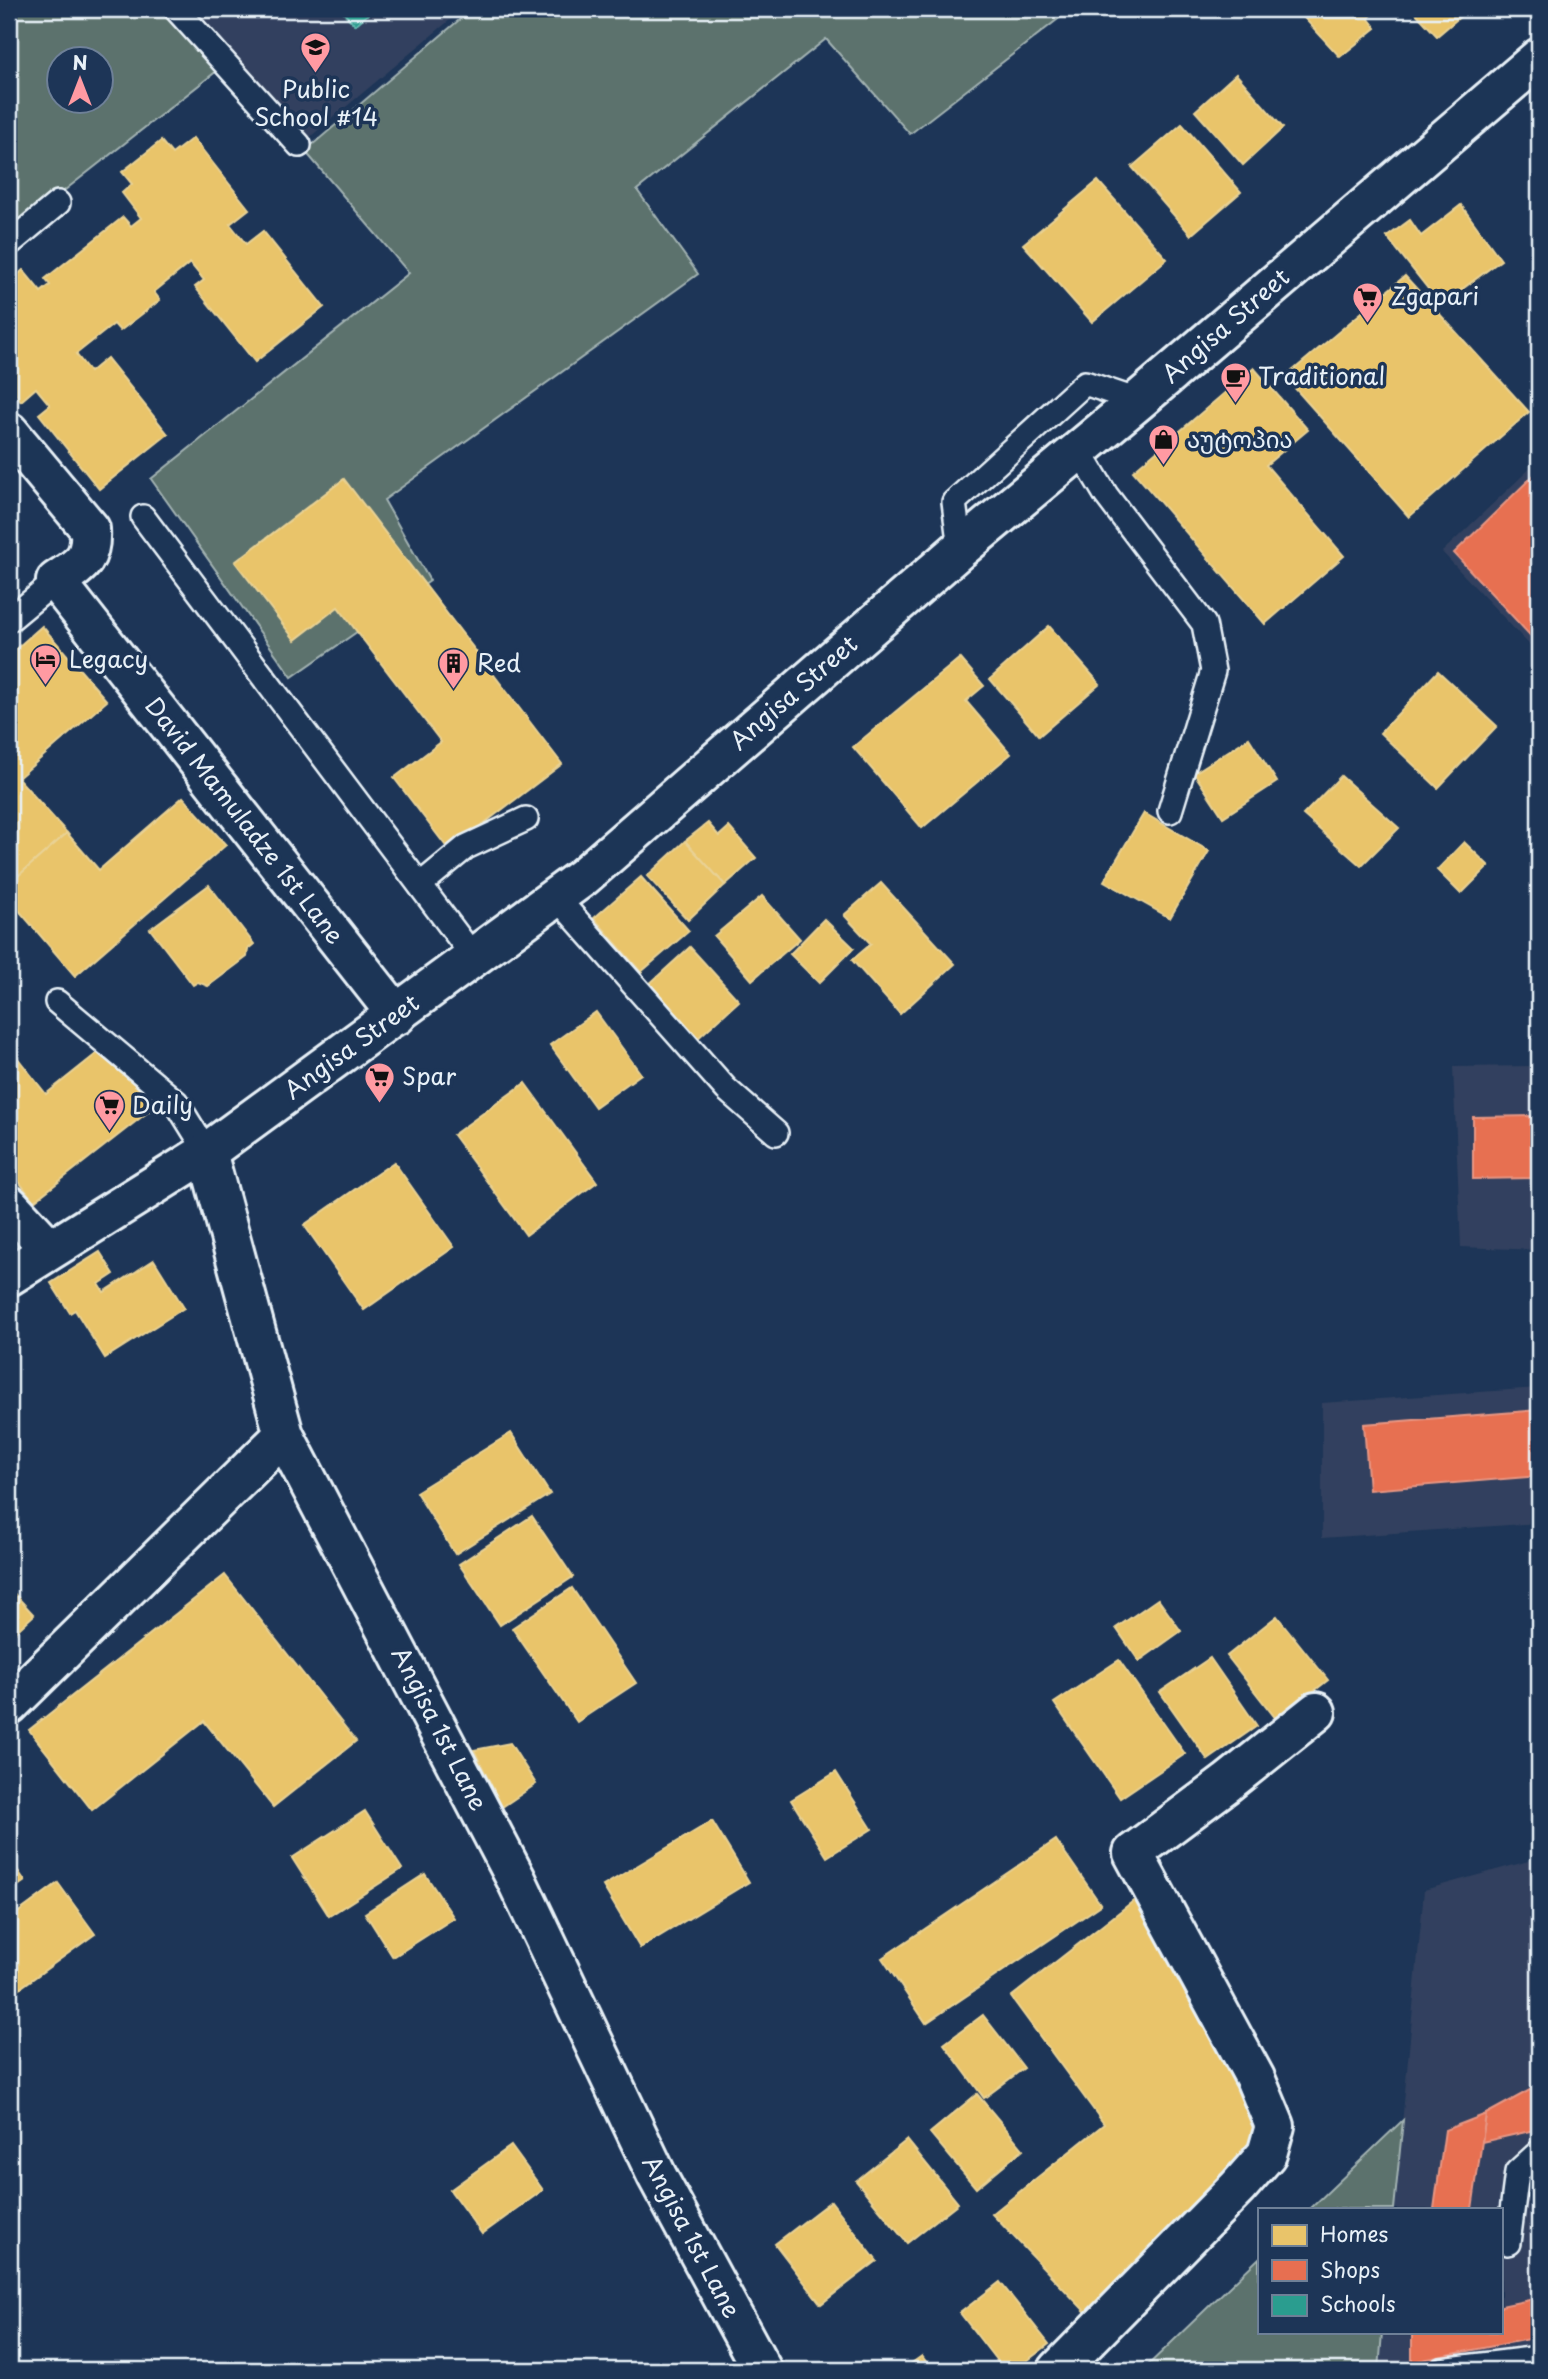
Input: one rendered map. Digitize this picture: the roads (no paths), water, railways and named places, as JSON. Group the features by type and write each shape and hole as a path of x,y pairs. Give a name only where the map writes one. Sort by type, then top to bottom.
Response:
{"street":[{"name":"Angisa Street","path":"9,1276 207,1152 583,877 960,549 1138,401 1539,58"},
{"path":"9,432 90,529 91,546 82,564 56,581"},
{"name":"David Mamuladze 1st Lane","path":"56,581 397,1015"},
{"name":"Angisa 1st Lane","path":"207,1152 284,1435 516,1879 657,2176 762,2370"},
{"path":"9,1205 50,1250"},
{"path":"9,1705 284,1435"},
{"path":"1058,2370 1238,2187 1267,2154 1275,2126 1255,2078 1133,1853 1316,1712"}],"lane":[{"path":"176,9 299,145"},
{"path":"9,244 58,203"},
{"path":"960,549 954,502 1085,383 1138,401"},
{"path":"1079,450 1106,495 1204,624 1213,671 1170,811"},
{"path":"143,517 473,956"},
{"path":"9,620 56,581"},
{"path":"420,885 466,847 526,818"},
{"path":"556,897 726,1089 776,1133"},
{"path":"57,1002 176,1102 207,1152"},
{"path":"1508,2243 1517,2172 1539,2152"},
{"path":"1441,2370 1539,2358"}],"place":[{"name":"Public School #14","path":"316,75"},
{"name":"Zgapari","path":"1368,324"},
{"name":"Traditional","path":"1235,404"},
{"name":"აუტოპია","path":"1164,467"},
{"name":"Legacy","path":"46,687"},
{"name":"Red","path":"454,691"},
{"name":"Spar","path":"379,1104"},
{"name":"Daily","path":"109,1133"}]}
